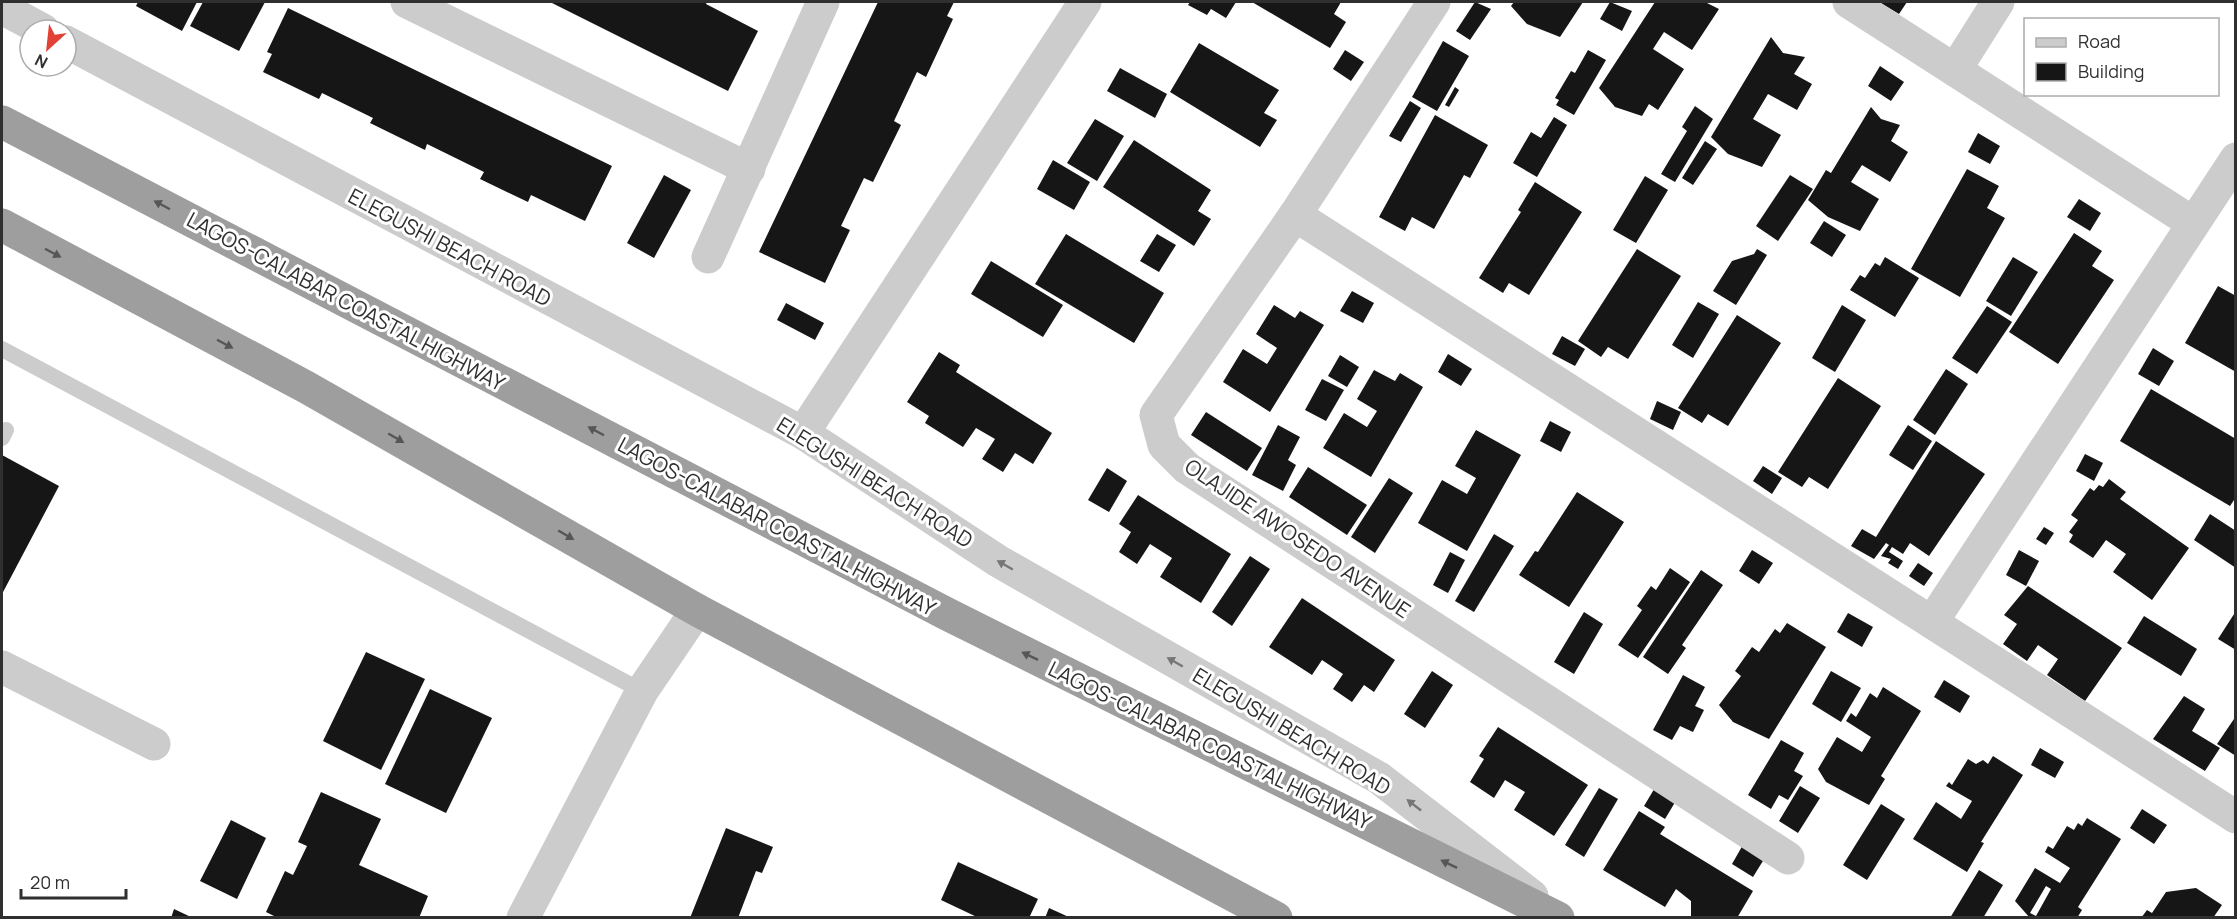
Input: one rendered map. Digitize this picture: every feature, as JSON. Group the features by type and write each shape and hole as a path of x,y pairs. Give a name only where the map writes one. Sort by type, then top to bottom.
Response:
{"highway":[{"name":"LAGOS-CALABAR COASTAL HIGHWAY","path":"2,122 947,614 1559,918"},
{"path":"2,225 306,387 697,610 1276,918"}],"street":[{"path":"407,2 749,169"},
{"path":"708,256 823,2"},
{"path":"803,433 1085,2"},
{"name":"OLAJIDE AWOSEDO AVENUE","path":"1434,2 1295,215 1156,415 1164,445 1187,468 1788,858"},
{"path":"1849,2 2193,223"},
{"path":"1955,70 1998,2"},
{"path":"2,8 21,18"},
{"name":"ELEGUSHI BEACH ROAD","path":"78,48 803,433 998,561 1379,778 1559,918"},
{"path":"1932,622 2235,159"},
{"path":"1295,215 2235,817"},
{"path":"523,918 642,691 697,610"},
{"path":"2,667 154,744"}],"lane":[{"path":"2,349 642,691"}],"building":[{"path":"138,2 197,2 182,31 136,6"},
{"path":"203,2 265,2 239,51 190,26"},
{"path":"550,2 707,2 706,4 758,31 728,91"},
{"path":"878,2 954,2 947,16 953,19 926,77 917,72 894,121 901,125 873,182 864,178 841,226 850,230 825,283 759,252"},
{"path":"1190,2 1236,2 1226,18 1211,9 1207,15 1188,5"},
{"path":"1252,2 1341,2 1334,14 1346,22 1330,48"},
{"path":"1475,2 1491,9 1470,40 1456,31"},
{"path":"1514,2 1583,2 1560,37 1527,24 1511,6"},
{"path":"1610,2 1632,11 1622,31 1600,19"},
{"path":"1655,2 1705,2 1719,9 1692,50 1664,32 1653,49 1684,69 1658,110 1649,104 1642,116 1615,107 1599,88"},
{"path":"1879,2 1907,2 1899,14"},
{"path":"288,8 612,166 585,221 531,195 528,202 480,179 484,172 427,144 425,150 370,123 373,118 322,93 319,99 263,72 272,54 267,52"},
{"path":"1771,37 1783,53 1805,57 1794,74 1812,84 1797,110 1768,94 1753,119 1781,135 1762,167 1728,154 1711,137"},
{"path":"1443,41 1469,56 1437,111 1412,97"},
{"path":"1199,43 1279,90 1264,113 1277,120 1260,147 1170,92"},
{"path":"1345,50 1364,62 1351,81 1333,69"},
{"path":"1588,50 1606,60 1574,115 1556,105 1559,100 1555,98 1571,71 1575,73"},
{"path":"1880,66 1904,82 1891,101 1868,86"},
{"path":"1120,68 1167,94 1155,118 1107,91"},
{"path":"1455,87 1459,90 1449,107 1445,105"},
{"path":"1410,101 1421,108 1401,142 1389,136"},
{"path":"1695,106 1713,119 1675,182 1661,174 1687,131 1682,127"},
{"path":"1871,107 1881,119 1900,125 1891,141 1908,152 1890,182 1862,165 1851,182 1879,199 1860,231 1828,217 1808,200 1826,170 1831,173"},
{"path":"1435,115 1488,145 1470,178 1464,175 1434,229 1412,217 1405,231 1379,217"},
{"path":"1554,117 1567,125 1537,177 1513,163 1531,132 1541,138"},
{"path":"1095,119 1124,136 1097,181 1067,163"},
{"path":"1978,133 2000,146 1990,164 1968,152"},
{"path":"1134,140 1211,190 1198,211 1211,219 1194,246 1103,187"},
{"path":"1705,141 1717,149 1693,185 1682,178"},
{"path":"1053,160 1090,182 1074,210 1037,189"},
{"path":"1967,169 1999,186 1987,208 2005,218 1960,297 1911,269"},
{"path":"664,175 691,190 654,258 627,243"},
{"path":"1790,175 1813,189 1778,241 1756,226"},
{"path":"1645,176 1668,190 1636,243 1613,230"},
{"path":"1535,182 1582,212 1529,295 1509,283 1503,293 1479,278 1521,212 1518,210"},
{"path":"2079,199 2101,213 2090,231 2067,217"},
{"path":"1824,221 1846,235 1832,257 1810,243"},
{"path":"2074,233 2102,251 2092,266 2114,280 2058,364 2009,332"},
{"path":"1066,234 1164,293 1134,343 1035,284"},
{"path":"1157,234 1176,245 1159,272 1140,261"},
{"path":"1637,249 1681,276 1628,359 1608,347 1601,357 1578,341"},
{"path":"1757,249 1767,255 1736,305 1713,291 1732,261 1754,254"},
{"path":"1885,257 1919,278 1895,317 1850,290 1860,275 1865,278 1875,263 1880,266"},
{"path":"2013,257 2038,272 2011,316 1986,301"},
{"path":"991,261 1063,305 1043,337 971,294"},
{"path":"2218,286 2236,296 2236,372 2185,343"},
{"path":"1352,291 1374,303 1363,323 1340,311"},
{"path":"1698,302 1719,314 1693,358 1672,345"},
{"path":"786,303 824,323 815,340 777,320"},
{"path":"1274,305 1295,318 1300,311 1324,325 1270,412 1223,382 1243,349 1267,364 1277,348 1256,334"},
{"path":"1842,305 1866,320 1835,372 1812,358"},
{"path":"1987,306 2012,322 1977,374 1952,358"},
{"path":"1737,315 1781,343 1728,426 1708,414 1702,423 1678,408"},
{"path":"1562,336 1585,349 1575,366 1552,354"},
{"path":"2153,348 2174,361 2159,386 2138,374"},
{"path":"939,352 960,365 956,372 1052,433 1033,464 1015,453 1003,472 982,459 995,439 976,428 963,447 925,423 929,416 907,402"},
{"path":"1448,354 1472,369 1461,386 1438,372"},
{"path":"1340,355 1359,367 1347,387 1328,376"},
{"path":"1946,369 1968,384 1935,435 1913,420"},
{"path":"1374,370 1395,381 1400,373 1423,387 1371,477 1323,448 1344,413 1367,427 1377,411 1357,399"},
{"path":"1838,378 1881,406 1828,489 1809,477 1802,487 1778,472"},
{"path":"1322,379 1344,390 1326,421 1305,410"},
{"path":"2151,389 2236,439 2236,497 2230,506 2120,441"},
{"path":"1657,401 1681,412 1673,430 1650,419"},
{"path":"1206,412 1262,448 1247,471 1191,435"},
{"path":"1550,421 1571,432 1561,452 1540,441"},
{"path":"1278,425 1300,437 1288,460 1296,465 1283,491 1252,475"},
{"path":"1908,425 1932,441 1913,470 1889,455"},
{"path":"1476,430 1521,455 1467,551 1418,523 1442,480 1467,494 1476,478 1455,466"},
{"path":"1936,441 1985,474 1929,556 1910,543 1903,554 1892,547 1889,552 1903,561 1898,569 1888,563 1891,559 1881,556 1889,545 1886,543 1874,559 1851,546 1862,529 1876,537"},
{"path":"2085,454 2103,463 2094,481 2076,471"},
{"path":"2,455 59,486 2,594"},
{"path":"1763,466 1782,478 1772,494 1753,481"},
{"path":"1308,467 1367,505 1347,535 1289,497"},
{"path":"1107,468 1127,481 1109,512 1088,500"},
{"path":"1389,478 1413,493 1375,553 1351,537"},
{"path":"2109,479 2126,492 2120,499 2189,548 2152,600 2113,572 2126,554 2106,540 2093,558 2069,542 2073,535 2069,532 2078,520 2071,515 2090,488 2094,491 2099,485 2103,487"},
{"path":"1577,492 1624,522 1569,607 1519,575 1535,551 1538,552"},
{"path":"1138,495 1231,554 1201,603 1160,577 1172,558 1150,544 1137,564 1119,552 1131,532 1119,524"},
{"path":"2210,514 2236,531 2236,568 2194,540"},
{"path":"2044,527 2054,533 2046,545 2036,539"},
{"path":"1494,534 1514,546 1474,612 1455,601"},
{"path":"1752,550 1773,563 1759,584 1739,571"},
{"path":"2019,550 2039,561 2026,586 2006,575"},
{"path":"1450,552 1465,560 1448,593 1433,585"},
{"path":"1250,556 1270,569 1232,626 1212,612"},
{"path":"1918,563 1933,573 1924,586 1909,576"},
{"path":"1670,568 1690,582 1638,658 1618,645 1642,610 1637,606 1651,586 1656,590"},
{"path":"1701,570 1723,585 1682,645 1686,648 1668,674 1643,657"},
{"path":"2028,586 2122,648 2085,701 2047,675 2058,659 2038,645 2027,661 2003,644 2017,624 2004,615"},
{"path":"1302,598 1395,660 1374,692 1364,685 1352,702 1333,689 1343,674 1322,660 1312,675 1269,647"},
{"path":"2236,611 2236,650 2218,639"},
{"path":"1584,612 1603,624 1574,674 1554,662"},
{"path":"1848,613 1873,627 1862,647 1837,632"},
{"path":"2144,616 2197,649 2181,676 2127,643"},
{"path":"1787,623 1826,647 1769,739 1733,722 1719,705 1741,676 1735,671 1752,647 1759,652 1775,629 1780,633"},
{"path":"366,652 425,679 381,770 323,741"},
{"path":"1432,671 1453,685 1425,728 1404,714"},
{"path":"1831,671 1861,688 1841,722 1812,704"},
{"path":"1683,675 1705,687 1695,706 1704,710 1693,732 1680,726 1672,740 1653,730"},
{"path":"1944,680 1970,696 1960,713 1934,697"},
{"path":"1883,687 1921,711 1881,776 1885,779 1869,805 1826,782 1818,769 1837,737 1862,752 1871,737 1846,721 1851,713 1856,717 1870,693 1877,698"},
{"path":"430,689 492,718 446,813 385,784"},
{"path":"2184,696 2205,709 2192,731 2220,748 2205,771 2153,739"},
{"path":"2236,716 2236,756 2217,744"},
{"path":"1498,727 1588,785 1554,836 1514,810 1525,792 1505,780 1494,798 1470,782 1484,759 1479,756"},
{"path":"1781,740 1804,753 1794,771 1803,776 1788,800 1779,795 1771,809 1748,795"},
{"path":"2040,748 2064,762 2055,778 2031,765"},
{"path":"1993,756 2023,775 1981,842 1984,843 1967,872 1913,839 1936,802 1961,819 1972,801 1946,786 1949,782 1952,785 1968,759 1976,764 1983,760 1988,764"},
{"path":"1656,786 1677,799 1665,819 1644,806"},
{"path":"1800,786 1820,798 1798,833 1779,821"},
{"path":"1599,788 1618,799 1584,857 1565,845"},
{"path":"321,792 381,819 359,865 428,896 419,918 278,918 266,912 285,871 293,875 307,846 298,842"},
{"path":"1881,804 1905,819 1867,880 1843,865"},
{"path":"2142,809 2167,825 2154,844 2130,828"},
{"path":"1639,811 1665,827 1660,834 1753,891 1737,918 1691,918 1691,901 1676,889 1665,907 1603,870"},
{"path":"2087,818 2121,839 2078,907 2082,910 2077,918 2030,918 2015,901 2035,868 2060,883 2070,868 2045,852 2048,846 2053,849 2067,826 2074,830 2078,823 2082,826","holes":["2046,886 2051,889 2036,916 2030,913"]},
{"path":"231,820 266,838 237,899 200,881"},
{"path":"726,828 773,847 762,873 756,871 738,918 690,918"},
{"path":"1744,843 1766,856 1753,877 1732,864"},
{"path":"958,862 1038,899 1029,918 979,918 941,900"},
{"path":"1979,870 2003,885 1983,918 1950,918"},
{"path":"2196,888 2222,905 2213,918 2141,918 2147,910 2152,913 2166,892"},
{"path":"1049,908 1071,918 1045,918"},
{"path":"174,909 193,918 171,918"}]}
